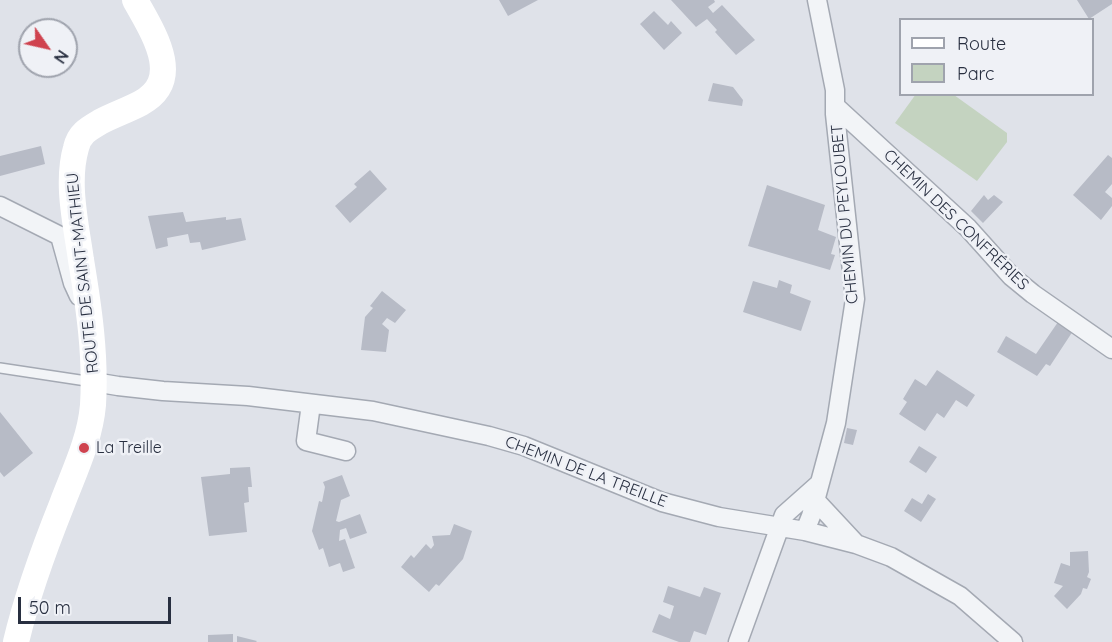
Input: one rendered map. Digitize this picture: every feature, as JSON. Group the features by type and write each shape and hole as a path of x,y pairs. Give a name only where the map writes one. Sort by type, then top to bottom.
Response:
{"street":[{"name":"ROUTE DE SAINT-MATHIEU","path":"16,642 22,616 44,550 84,448 93,409 93,340 75,221 72,174 76,147 79,139 91,127 143,102 159,86 163,75 164,63 158,45 135,0"},
{"name":"CHEMIN DU PEYLOUBET","path":"805,531 836,423 855,299 835,90 817,0"},
{"name":"CHEMIN DES CONFRÉRIES","path":"835,106 968,228 1011,276 1112,349"},
{"path":"0,206 60,236 73,283 79,296 87,303"},
{"name":"CHEMIN DE LA TREILLE","path":"94,382 118,386 248,396 374,411 489,436 524,446 662,502 719,517 805,531 856,544 891,557 960,596 1014,642"},
{"path":"310,404 306,441 346,451"},
{"path":"738,642 784,515 817,491 856,544"}],"lane":[{"path":"0,368 94,382"}],"green space":[{"path":"915,96 955,96 1007,133 1007,142 977,181 895,123"}],"building":[{"path":"499,0 538,0 508,16"},
{"path":"671,0 714,0 715,2 708,7 713,13 722,5 755,40 736,55 715,32 717,30 707,19 696,27"},
{"path":"1077,0 1112,0 1112,4 1088,18"},
{"path":"654,11 668,25 671,21 682,33 664,50 640,24"},
{"path":"713,83 733,87 743,100 742,106 708,101"},
{"path":"41,146 45,164 0,176 0,156"},
{"path":"1108,155 1112,158 1112,184 1105,192 1112,198 1112,206 1101,220 1073,195"},
{"path":"370,170 387,189 350,223 335,206 357,187 354,184"},
{"path":"767,185 825,205 818,230 836,237 831,254 835,255 830,270 748,246"},
{"path":"984,195 988,200 994,195 1003,202 983,223 971,211"},
{"path":"183,212 186,222 226,217 226,220 241,218 246,240 202,250 200,242 190,243 188,234 167,238 168,246 156,249 148,216"},
{"path":"779,280 792,285 790,293 811,301 801,331 743,312 753,281 777,288"},
{"path":"382,291 406,310 395,323 387,318 382,324 389,330 386,352 361,350 365,317 373,308 370,306"},
{"path":"1058,322 1073,331 1050,366 1046,364 1037,376 997,352 1006,336 1036,354"},
{"path":"937,370 975,395 967,407 956,400 944,418 937,413 925,431 899,414 907,402 903,399 915,379 926,386"},
{"path":"0,412 33,453 4,477 0,472"},
{"path":"847,428 857,430 853,445 844,443"},
{"path":"919,446 937,457 926,473 909,462"},
{"path":"250,467 252,487 248,487 249,502 244,503 247,532 209,536 201,477 230,474 230,468"},
{"path":"342,475 350,496 341,500 336,521 360,514 367,533 350,539 346,528 340,530 339,541 345,539 355,568 343,572 340,563 329,567 323,548 319,550 312,531 319,501 322,502 325,487 323,482"},
{"path":"928,494 936,499 921,522 904,511 912,498 922,504"},
{"path":"454,524 472,531 463,559 439,586 436,584 429,592 401,567 411,555 414,558 426,544 431,549 434,545 432,536 450,535"},
{"path":"1088,551 1089,572 1087,577 1091,579 1087,589 1083,588 1081,594 1067,609 1054,596 1063,586 1054,583 1061,563 1070,566 1070,552"},
{"path":"668,586 700,597 704,587 721,593 706,635 694,631 690,642 679,642 652,632 659,614 670,619 674,606 663,602"},
{"path":"233,634 233,642 208,642 208,635"},
{"path":"237,636 257,641 237,642"}],"place":[{"name":"La Treille","path":"84,448"}]}
